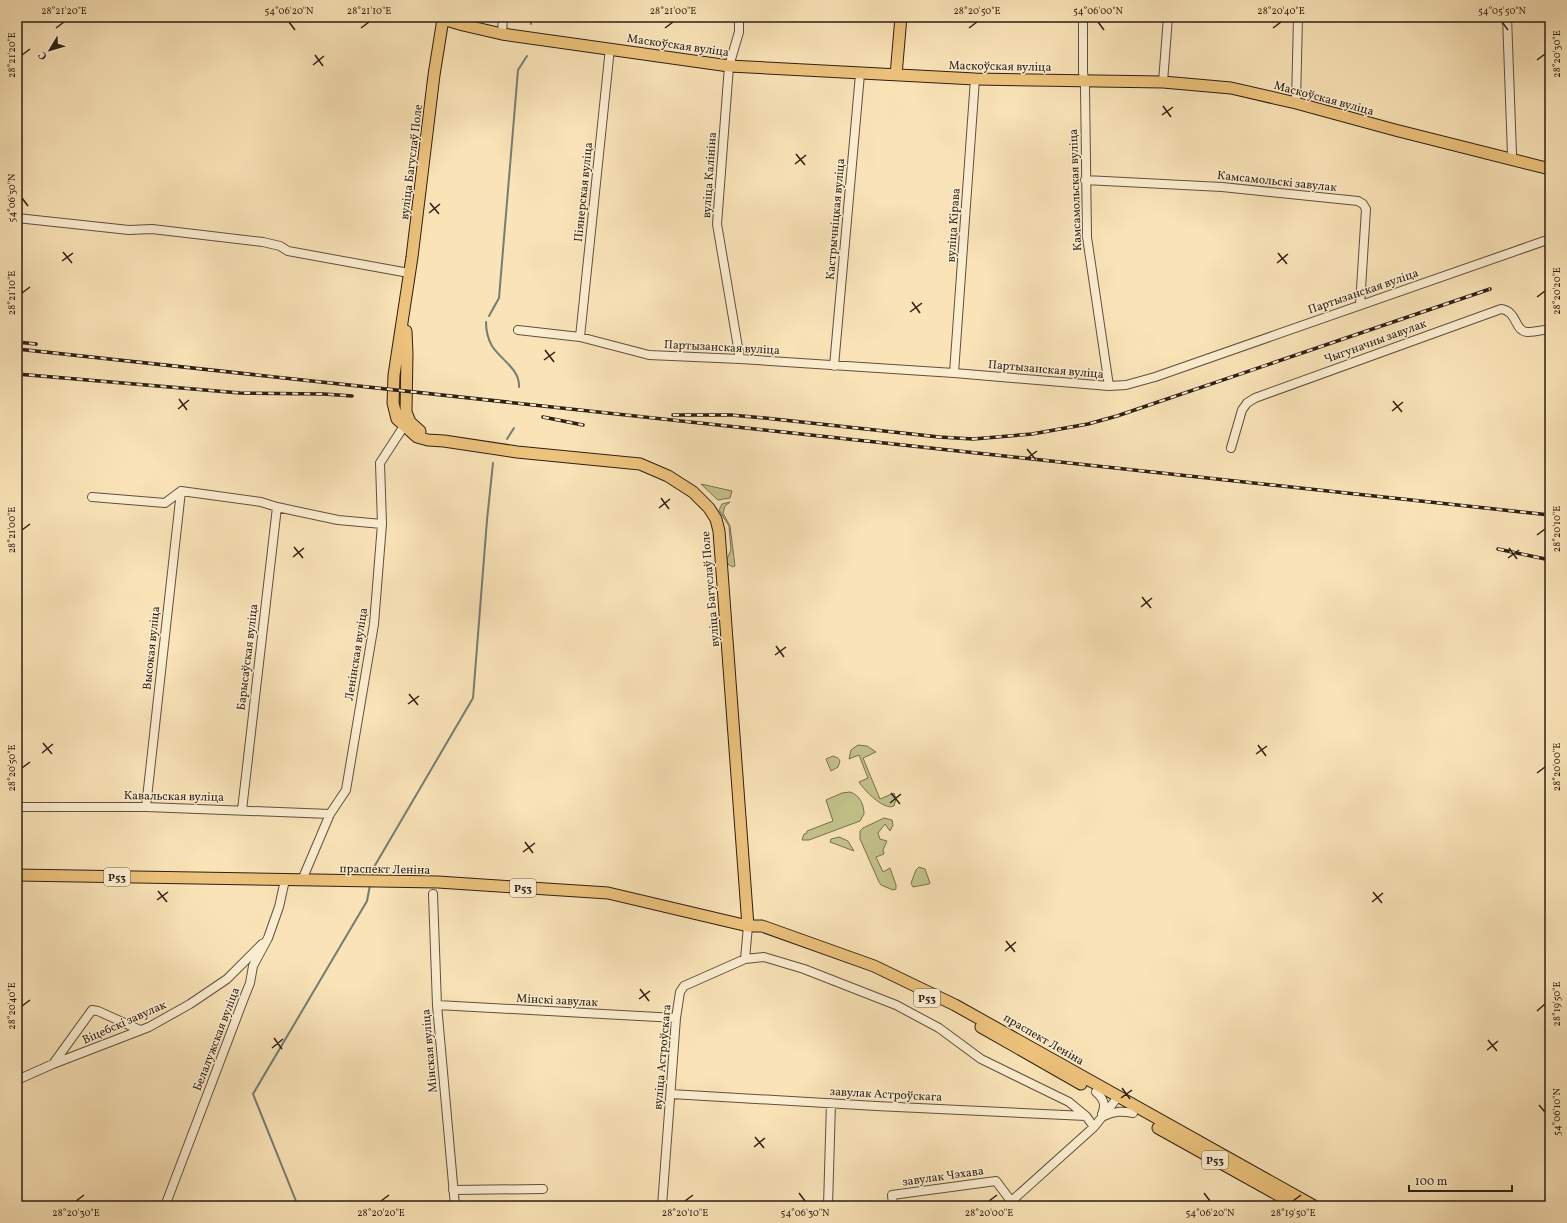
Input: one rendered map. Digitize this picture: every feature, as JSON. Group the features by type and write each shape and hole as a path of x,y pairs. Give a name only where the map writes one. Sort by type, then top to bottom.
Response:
{"main road":[{"path":"896,75 901,17"},
{"name":"Маскоўская вуліца","path":"440,18 502,34 730,66 975,79 1163,82 1231,88 1296,103 1395,130 1550,169"},
{"name":"вуліца Багуслаў Поле","path":"440,18 409,273 394,375 393,403 397,419 417,437 428,440 517,452 640,464 668,476 693,492 709,508 716,519 719,531 748,926"},
{"name":"вуліца Багуслаў Поле","path":"404,309 407,353 406,412 410,422 419,431 444,441"},
{"name":"праспект Леніна","path":"17,875 438,882 608,893 748,926 762,926 874,966 955,1004 1010,1035 1116,1100 1314,1206"},
{"name":"праспект Леніна","path":"748,926 759,932 797,943 881,975 959,1015 1096,1092 1116,1100 1133,1114 1298,1206"}],"street":[{"path":"502,17 502,34"},
{"name":"вуліца Калініна","path":"740,17 739,32 730,66 717,224 740,359"},
{"name":"Камсамольская вуліца","path":"1084,17 1083,72 1087,237 1109,386"},
{"path":"1163,82 1168,17"},
{"path":"1296,103 1298,17"},
{"path":"1507,17 1511,159"},
{"name":"Піянерская вуліца","path":"580,337 610,48"},
{"name":"Кастрычніцкая вуліца","path":"834,366 860,74"},
{"name":"вуліца Кірава","path":"954,373 975,79"},
{"name":"Камсамольскі завулак","path":"1086,180 1222,188 1358,201 1363,204 1366,209 1360,305"},
{"path":"17,218 129,230 152,229 263,242 280,246 288,251 409,273"},
{"name":"Партызанская вуліца","path":"518,330 580,337 649,355 740,359 954,373 1109,386 1126,385 1155,377 1550,239"},
{"name":"Чыгуначны завулак","path":"1230,448 1242,410 1247,403 1255,398 1501,309 1507,310 1512,314 1518,327 1522,331 1528,332 1550,328"},
{"name":"Ленінская вуліца","path":"302,880 330,814 346,790 374,624 382,524 380,463 404,426"},
{"path":"92,497 164,503 181,491 261,502 277,507 338,520 382,524"},
{"name":"Высокая вуліца","path":"146,807 181,491"},
{"name":"Барысаўская вуліца","path":"242,810 277,507"},
{"name":"Кавальская вуліца","path":"17,807 146,807 330,814"},
{"name":"Белалужская вуліца","path":"165,1206 250,983 253,966 268,938 279,908 286,880"},
{"name":"Мінская вуліца","path":"433,894 437,1005 455,1206"},
{"path":"748,926 745,959 764,957 804,969 896,1005 939,1028 981,1059 1069,1102 1086,1116 1094,1127"},
{"name":"Віцебскі завулак","path":"17,1080 53,1064 149,1027 190,1004 227,979 268,938"},
{"name":"вуліца Астроўскага","path":"662,1206 676,1018 680,992 684,986 745,959"},
{"name":"Мінскі завулак","path":"437,1005 676,1018"},
{"path":"53,1064 92,1010 98,1011 140,1030"},
{"path":"1096,1092 1102,1097 1104,1103 1101,1118"},
{"name":"завулак Астроўскага","path":"671,1094 1086,1116"},
{"path":"1008,1204 1094,1127 1116,1100"},
{"path":"828,1206 831,1103"},
{"path":"1101,1118 1117,1111 1133,1114"},
{"name":"завулак Чэхава","path":"893,1206 892,1195 996,1181 1008,1204"},
{"path":"453,1190 543,1189"}],"shaded area":[{"path":"701,484 732,491 730,498 718,500"},
{"path":"730,502 725,506 723,513 730,526 735,566 733,567 726,561 731,550 729,526 719,510 722,504"},
{"path":"858,745 867,746 876,752 863,758 880,799 894,793 896,799 894,806 890,807 880,803 865,790 859,782 868,778 859,755 849,759 851,750"},
{"path":"833,756 838,758 840,761 838,767 831,771 826,759"},
{"path":"850,792 859,798 862,804 864,814 860,821 809,840 802,840 807,831 833,821 826,800 842,793"},
{"path":"884,818 892,820 893,825 890,831 885,824 878,833 880,839 887,841 883,850 884,854 876,857 883,872 890,868 896,885 896,889 893,890 881,885 879,882 860,839 860,831 863,828"},
{"path":"839,837 848,841 854,851 830,842 831,839"},
{"path":"919,867 925,869 930,883 913,887 911,883 916,870"}],"waterway":[{"path":"531,17 531,24"},
{"path":"489,316 499,298 518,70 527,56"},
{"path":"486,322 488,338 492,346 513,370 519,387"},
{"path":"507,439 514,428"},
{"path":"372,877 374,867 473,698 493,463"},
{"path":"298,1206 253,1094 367,901 370,885"}],"railway":[{"path":"673,415 731,415 939,437 973,439 1032,434 1088,424 1117,416 1490,289"},
{"path":"17,342 36,344"},
{"path":"17,349 1550,515"},
{"path":"17,374 240,393 324,394 352,396"},
{"path":"543,417 583,425"},
{"path":"1498,549 1550,560"}]}
